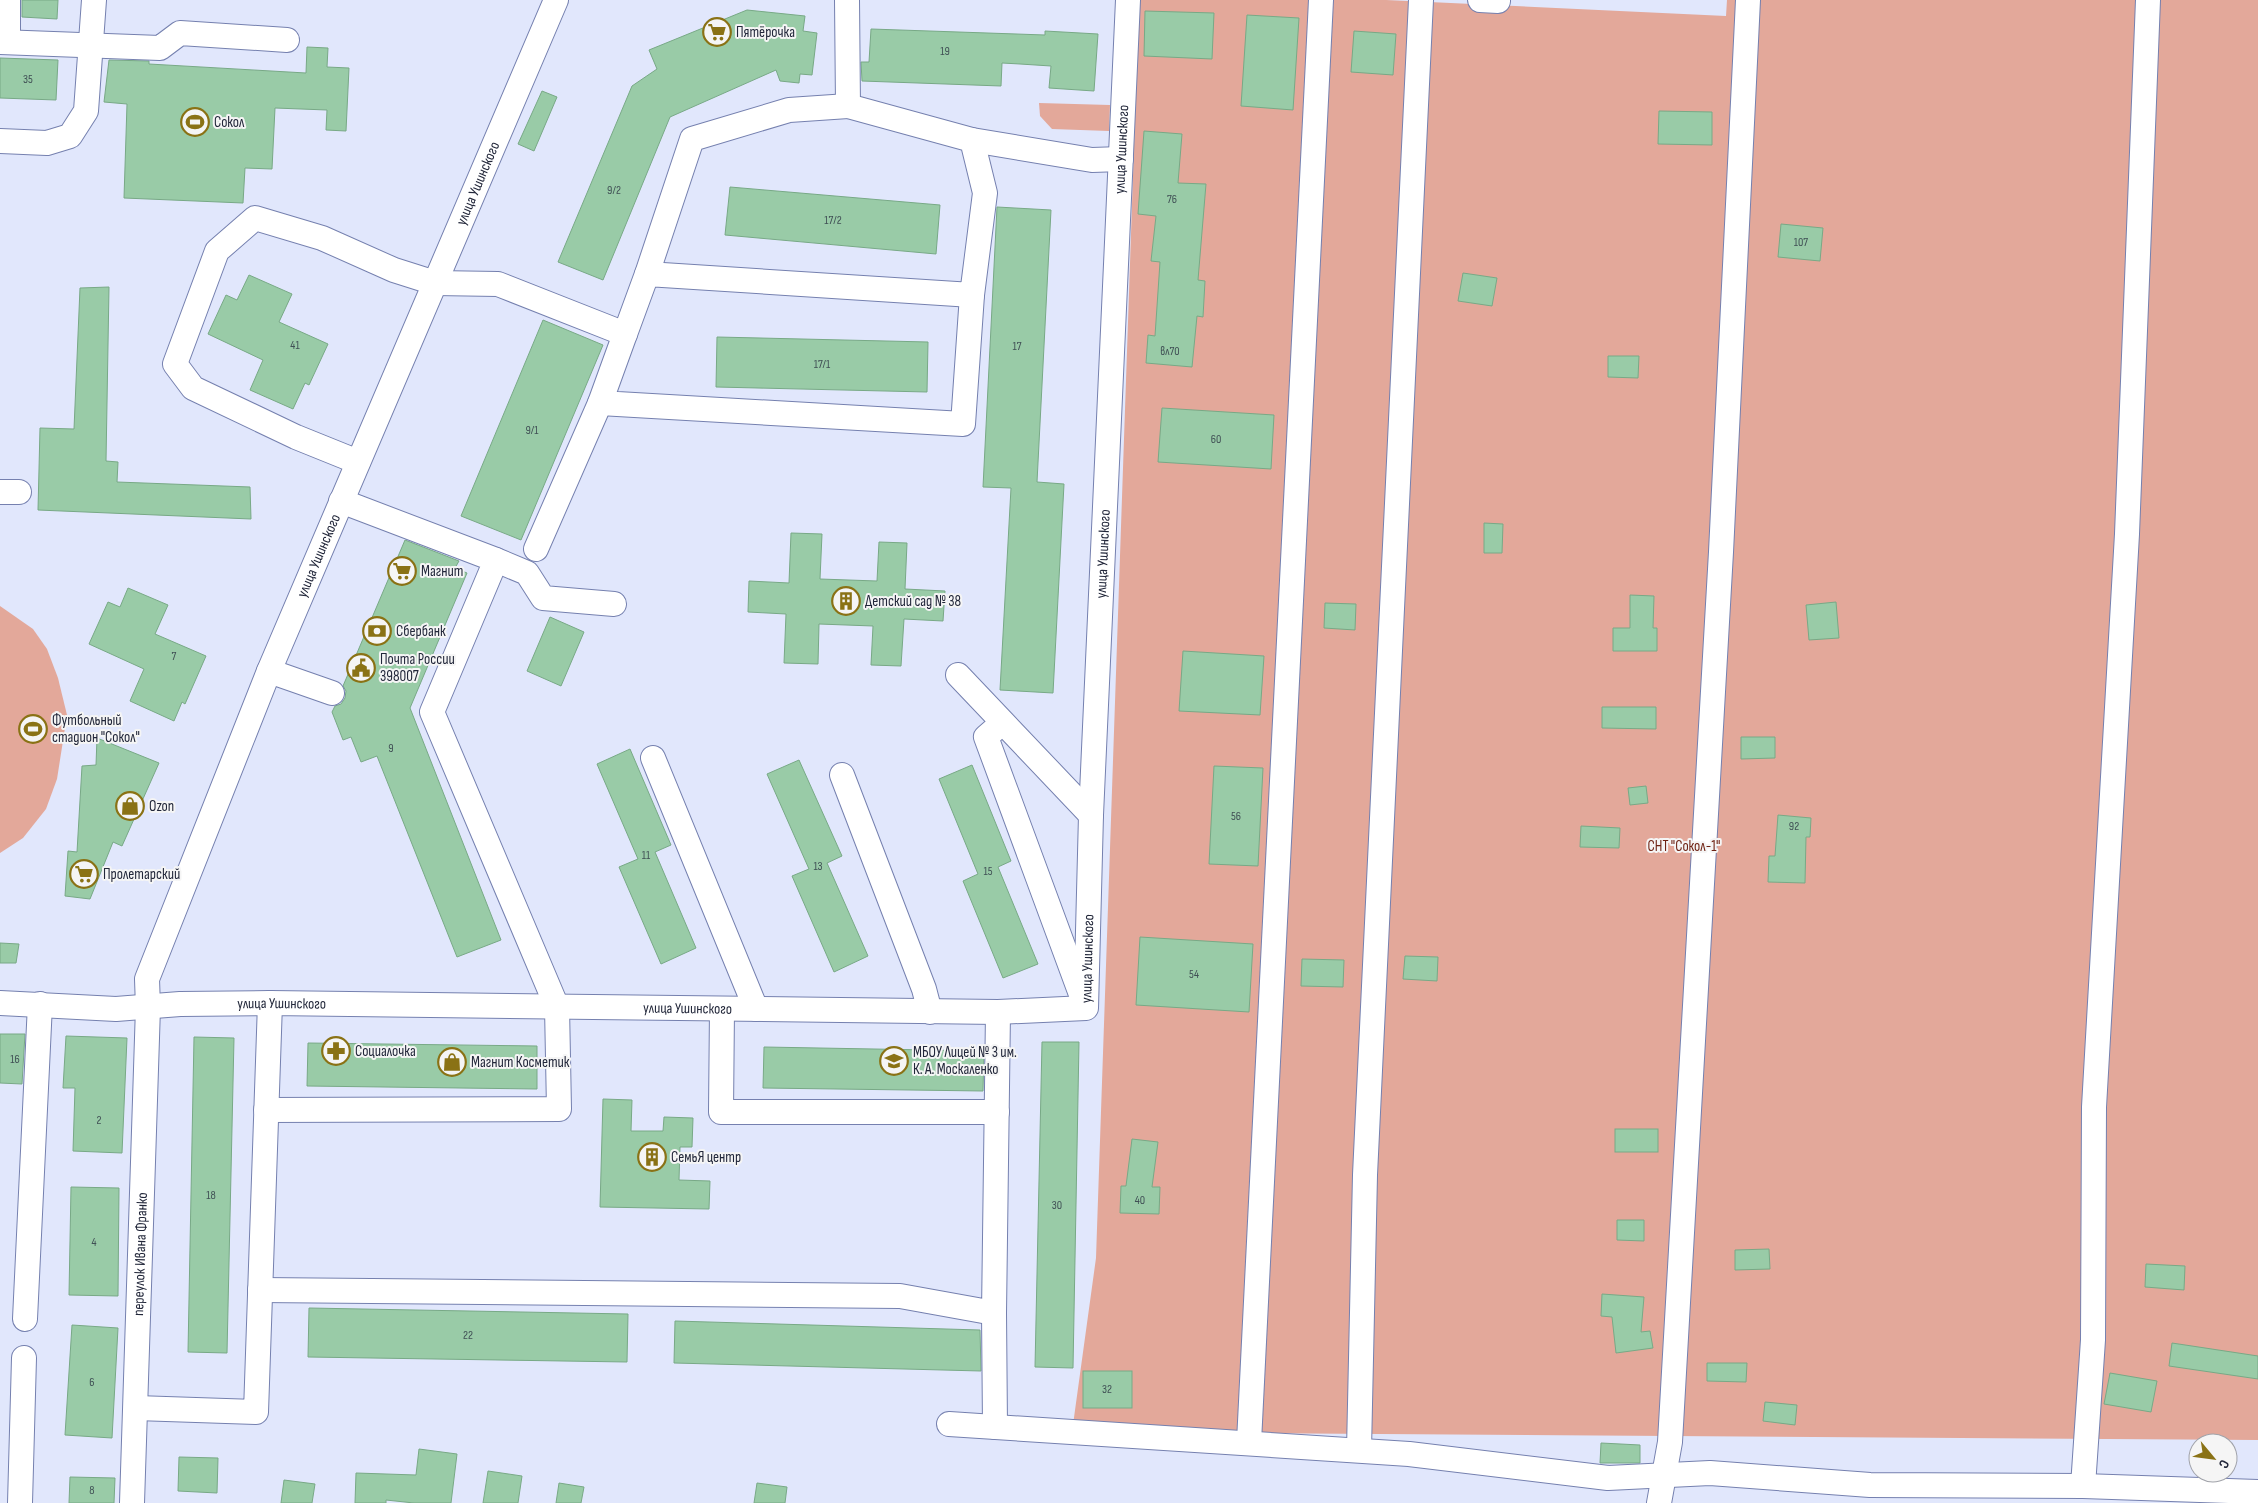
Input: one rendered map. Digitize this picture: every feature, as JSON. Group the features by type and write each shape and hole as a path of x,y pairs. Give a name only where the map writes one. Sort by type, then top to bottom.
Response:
{"street":[{"path":"8,0 4,42 160,48 180,33 287,40"},
{"path":"0,142 47,143 70,136 86,111 94,0"},
{"name":"улица Ушинского","path":"148,1007 147,979 269,671 556,0"},
{"path":"847,0 848,106"},
{"name":"улица Ушинского","path":"0,1003 116,1009 270,1003 930,1012 998,1012 1086,1008 1091,815 1128,0"},
{"path":"1249,1442 1321,0"},
{"path":"1359,1450 1365,1175 1422,0"},
{"path":"1659,1503 1670,1442 1721,552 1748,0"},
{"path":"2083,1486 2093,1340 2094,1107 2127,534 2148,0"},
{"path":"536,549 600,403 647,274 692,139 789,110 848,106 972,140 1092,160 1121,159"},
{"path":"600,403 963,424 972,295 985,193 972,140"},
{"path":"358,462 296,437 193,388 175,364 217,251 255,218 322,238 394,270 436,284 498,284 626,334"},
{"path":"647,274 972,295"},
{"path":"341,501 527,573 543,598 614,604"},
{"path":"266,1110 559,1109 557,1007 432,712 496,560"},
{"path":"269,671 332,693"},
{"path":"958,675 1091,815"},
{"path":"1002,723 986,737 1086,1008"},
{"path":"653,758 756,1009"},
{"path":"842,775 924,989 930,1012"},
{"path":"136,1408 256,1412 270,1003"},
{"path":"25,1319 40,1004"},
{"name":"переулок Ивана Франко","path":"132,1503 148,1007"},
{"path":"722,1009 721,1112 997,1112"},
{"path":"995,1427 994,1313 998,1012"},
{"path":"260,1290 900,1296 994,1313"},
{"path":"20,1503 24,1358"},
{"path":"948,1424 1249,1442 1409,1454 1608,1478 1710,1473 1870,1485 2083,1486 2258,1492"}],"green space":[{"name":"СНТ \"Сокол-1\"","path":"1139,0 1386,0 1726,16 1727,0 2258,0 2258,1440 2238,1440 2238,1433 2188,1433 2188,1440 1072,1432 1096,1258"},
{"path":"1039,103 1110,105 1109,131 1052,129 1040,116"},
{"name":"Футбольный стадион \"Сокол\"","path":"0,606 33,629 47,649 58,678 67,715 57,779 46,809 23,838 0,853"}],"building":[{"path":"22,0 58,0 57,19 22,17"},
{"path":"747,10 805,16 803,31 817,33 812,75 800,74 799,83 780,81 776,70 670,117 603,280 558,262 632,86 657,69 649,50"},
{"path":"1145,11 1214,13 1212,59 1144,56"},
{"path":"1247,15 1299,18 1293,110 1241,106"},
{"path":"871,29 1045,35 1045,31 1098,34 1094,91 1049,88 1051,66 1002,63 1001,86 862,81 861,62 869,62"},
{"path":"1354,31 1396,34 1393,75 1351,72"},
{"path":"307,47 328,48 327,67 349,68 346,131 326,130 327,110 275,108 272,169 245,168 243,203 124,198 127,104 104,102 109,60 149,61 149,64 306,73"},
{"path":"0,58 58,60 56,100 0,98"},
{"path":"542,91 557,97 534,151 518,144"},
{"path":"1659,111 1712,112 1712,145 1658,144"},
{"path":"1144,131 1182,134 1178,183 1206,184 1198,280 1205,281 1203,317 1197,316 1192,367 1146,363 1148,335 1155,336 1160,262 1151,261 1156,216 1138,214"},
{"path":"730,187 940,205 936,254 725,235"},
{"path":"997,207 1051,210 1037,482 1064,484 1053,693 1000,690 1011,488 983,487"},
{"path":"1781,224 1823,228 1820,261 1778,257"},
{"path":"1463,273 1497,278 1492,306 1458,301"},
{"path":"249,275 292,294 279,322 328,344 309,385 305,383 293,409 250,390 263,360 208,334 226,295 237,300"},
{"path":"109,287 106,461 118,462 117,482 250,487 251,519 38,510 40,428 74,429 80,288"},
{"path":"543,320 603,345 521,540 461,516"},
{"path":"717,337 928,342 927,392 716,387"},
{"path":"1608,356 1639,356 1638,378 1608,377"},
{"path":"1162,408 1274,415 1271,469 1158,462"},
{"path":"1484,523 1503,524 1502,553 1484,553"},
{"name":"Детский сад № 38","path":"791,533 822,534 820,579 877,581 879,542 907,543 905,589 945,591 943,621 904,619 901,666 871,665 873,626 819,624 818,664 784,663 786,614 748,612 749,581 789,583"},
{"path":"405,540 459,561 455,568 467,573 410,708 501,940 457,957 377,756 361,762 351,737 343,740 332,712 335,706 341,704 345,698 346,691 343,686"},
{"path":"128,588 168,605 155,634 206,656 185,704 182,702 174,721 130,701 144,669 89,644 108,602 120,607"},
{"path":"1630,595 1654,596 1653,628 1657,628 1657,651 1613,651 1613,628 1630,628"},
{"path":"1836,602 1839,638 1809,640 1806,605"},
{"path":"1325,603 1356,604 1355,630 1324,628"},
{"path":"550,617 584,632 561,686 527,671"},
{"path":"1183,651 1264,656 1260,715 1179,711"},
{"path":"1602,707 1656,707 1656,729 1602,728"},
{"path":"1741,737 1775,737 1775,758 1741,759"},
{"path":"97,738 159,763 122,846 113,842 90,899 65,896 68,851 77,852 82,766 96,765"},
{"path":"630,749 671,845 655,852 696,948 661,964 619,867 638,859 597,764"},
{"path":"799,760 842,856 827,863 868,956 834,972 792,876 809,869 767,774"},
{"path":"972,765 1011,861 998,867 1038,964 1003,978 963,881 978,874 939,779"},
{"path":"1214,766 1263,768 1258,866 1209,864"},
{"path":"1646,786 1648,803 1630,805 1628,788"},
{"path":"1778,815 1811,818 1810,837 1806,837 1805,883 1768,882 1769,856 1775,856"},
{"path":"1581,826 1620,828 1619,848 1580,847"},
{"path":"1140,937 1253,944 1249,1012 1136,1005"},
{"path":"0,943 19,944 16,963 0,963"},
{"path":"1405,956 1438,957 1437,981 1403,979"},
{"path":"1302,959 1344,960 1343,987 1301,986"},
{"path":"0,1034 25,1034 22,1084 0,1083"},
{"path":"66,1036 127,1038 122,1153 73,1151 75,1088 63,1088"},
{"path":"194,1037 234,1038 227,1353 188,1352"},
{"path":"1042,1042 1079,1042 1073,1368 1035,1367"},
{"path":"308,1043 537,1046 537,1089 307,1086"},
{"path":"764,1047 984,1051 983,1091 763,1088"},
{"name":"СемьЯ центр","path":"603,1099 632,1100 631,1131 663,1131 664,1117 693,1118 692,1147 680,1147 679,1180 710,1181 709,1209 600,1207"},
{"path":"1615,1129 1658,1129 1658,1152 1615,1152"},
{"path":"1132,1139 1158,1142 1152,1187 1160,1187 1159,1214 1120,1213 1121,1186 1126,1186"},
{"path":"71,1187 119,1188 118,1296 69,1295"},
{"path":"1617,1220 1644,1220 1644,1241 1617,1240"},
{"path":"1769,1249 1770,1269 1735,1270 1735,1250"},
{"path":"2146,1264 2185,1266 2184,1290 2145,1287"},
{"path":"1602,1294 1644,1297 1641,1332 1650,1331 1653,1348 1616,1353 1612,1317 1601,1316"},
{"path":"309,1308 628,1314 627,1362 308,1357"},
{"path":"675,1321 980,1330 981,1371 674,1363"},
{"path":"72,1325 118,1328 112,1438 65,1435"},
{"path":"2172,1343 2258,1356 2258,1379 2169,1366"},
{"path":"1707,1363 1747,1363 1746,1382 1707,1381"},
{"path":"1083,1371 1132,1371 1132,1408 1083,1408"},
{"path":"2110,1373 2157,1381 2151,1412 2104,1404"},
{"path":"1765,1402 1797,1405 1795,1425 1763,1421"},
{"path":"1601,1443 1640,1445 1640,1463 1600,1463"},
{"path":"419,1449 457,1454 451,1503 414,1503 386,1500 386,1503 355,1503 356,1473 416,1475"},
{"path":"179,1457 218,1458 217,1493 178,1491"},
{"path":"488,1471 522,1476 518,1503 483,1503"},
{"path":"70,1477 115,1478 114,1503 69,1503"},
{"path":"284,1480 315,1484 312,1503 281,1503"},
{"path":"559,1483 584,1487 581,1503 556,1503"},
{"path":"757,1483 787,1487 785,1503 754,1503"}],"place":[{"name":"Пятёрочка","path":"717,32"},
{"name":"Сокол","path":"195,122"},
{"name":"Магнит","path":"402,571"},
{"name":"Детский сад № 38","path":"846,601"},
{"name":"Сбербанк","path":"377,631"},
{"name":"Почта России 398007","path":"361,668"},
{"name":"Футбольный стадион \"Сокол\"","path":"33,729"},
{"name":"Ozon","path":"130,806"},
{"name":"Пролетарский","path":"84,874"},
{"name":"Социалочка","path":"336,1051"},
{"name":"МБОУ Лицей № 3 им. К. А. Москаленко","path":"894,1061"},
{"name":"Магнит Косметик","path":"452,1062"},
{"name":"СемьЯ центр","path":"652,1157"}]}
